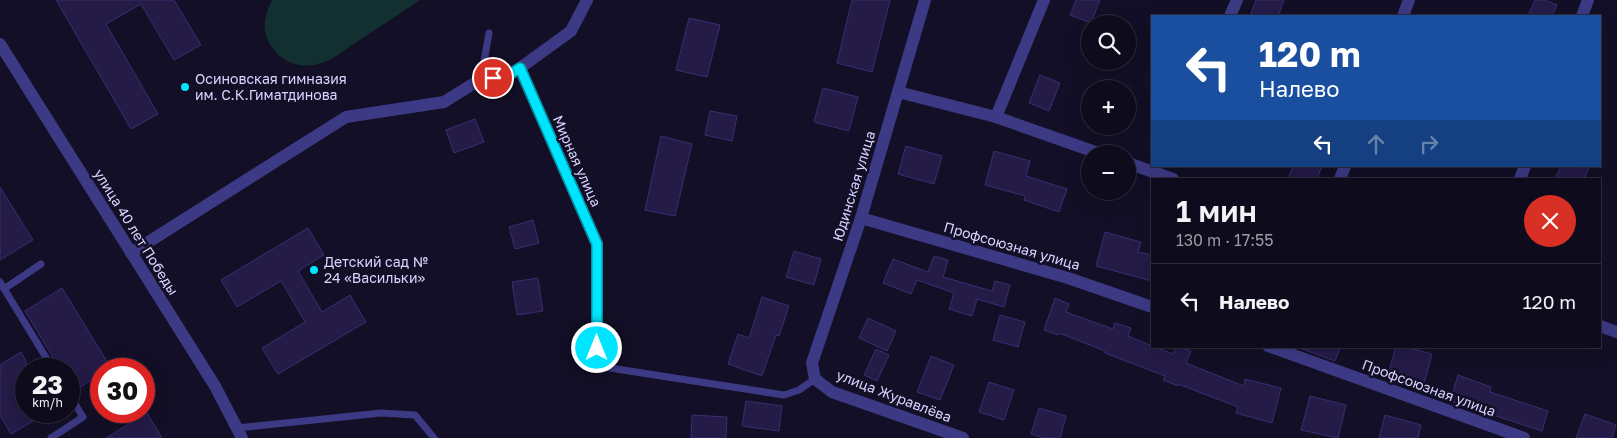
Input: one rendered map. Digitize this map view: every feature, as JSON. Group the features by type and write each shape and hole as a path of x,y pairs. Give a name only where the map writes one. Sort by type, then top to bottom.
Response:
{"street":[{"path":"131,253 346,117 444,102 481,78 504,78 571,31 587,0"},
{"name":"Юдинская улица","path":"816,379 812,362 861,218 925,0"},
{"path":"996,117 1044,0"},
{"path":"1230,15 1236,0"},
{"path":"1403,15 1410,0"},
{"path":"1582,15 1588,0"},
{"name":"улица 40 лет Победы","path":"0,44 215,386 240,433"},
{"name":"Мирная улица","path":"520,68 597,244 597,366"},
{"path":"898,92 996,117 1081,147"},
{"path":"1136,165 1168,173"},
{"name":"Профсоюзная улица","path":"861,218 1068,278 1151,306"},
{"path":"1601,326 1617,332"},
{"name":"Профсоюзная улица","path":"1274,348 1524,438"},
{"name":"улица Журавлёва","path":"816,379 832,392 963,438"}],"lane":[{"path":"481,78 489,33"},
{"path":"4,290 41,264"},
{"path":"0,282 46,358"},
{"path":"597,366 784,395 799,390 816,379"},
{"path":"240,433 390,414 415,415 434,438"},
{"path":"50,438 74,423"}],"green space":[{"path":"272,0 420,0 332,59 323,63 305,66 292,63 281,57 276,53 266,36 267,12"}],"building":[{"path":"56,0 174,0 201,45 174,60 141,4 106,24 158,114 131,129"},
{"path":"852,0 890,0 872,72 837,63"},
{"path":"1076,0 1100,0 1094,15 1081,15 1081,19 1070,15"},
{"path":"1256,0 1284,0 1278,15 1250,15"},
{"path":"1535,0 1545,0 1557,5 1552,15 1528,15"},
{"path":"689,18 720,25 707,77 676,70"},
{"path":"1040,75 1060,83 1049,111 1029,103"},
{"path":"823,88 858,97 849,131 814,122"},
{"path":"710,111 737,116 732,141 705,135"},
{"path":"475,119 484,142 454,153 446,130"},
{"path":"661,136 692,144 675,216 645,210"},
{"path":"906,146 942,156 934,184 898,174"},
{"path":"994,151 1030,161 1026,176 1067,189 1059,212 1024,200 1025,196 985,185"},
{"path":"1293,167 1322,167 1317,178 1288,178"},
{"path":"1561,167 1590,167 1584,178 1555,178"},
{"path":"0,187 33,240 0,260"},
{"path":"533,220 539,243 515,249 509,227"},
{"path":"308,228 324,255 298,271 322,312 350,295 366,322 278,374 262,348 305,322 281,281 237,307 221,280"},
{"path":"1105,232 1141,242 1138,252 1151,255 1151,281 1096,266"},
{"path":"794,251 821,259 814,285 786,277"},
{"path":"934,256 948,260 943,277 992,291 995,281 1010,285 1004,307 977,299 972,316 949,309 954,293 917,280 911,294 883,283 893,259 928,272"},
{"path":"538,278 543,311 517,315 512,282"},
{"path":"62,288 105,358 90,358 90,381 80,387 80,358 53,358 25,311"},
{"path":"762,297 789,306 779,336 776,335 762,376 728,364 738,334 749,338"},
{"path":"1055,298 1069,304 1066,312 1113,329 1115,323 1131,328 1128,336 1151,346 1151,348 1157,348 1173,354 1175,348 1191,351 1186,363 1244,386 1245,379 1281,388 1272,423 1236,413 1238,407 1163,380 1165,376 1105,353 1105,351 1059,333 1058,335 1044,330"},
{"path":"1000,315 1025,322 1018,347 993,340"},
{"path":"868,318 896,331 887,351 859,338"},
{"path":"1299,348 1340,348 1335,361"},
{"path":"1395,348 1410,348 1432,354 1423,388 1387,379"},
{"path":"876,349 889,355 877,381 864,375"},
{"path":"21,352 24,358 15,358 15,423 30,423 11,434 0,415 0,365"},
{"path":"931,356 954,365 940,400 917,392"},
{"path":"1458,375 1491,387 1490,392 1548,411 1542,431 1450,401"},
{"path":"989,382 1014,390 1004,420 979,412"},
{"path":"1310,396 1346,405 1338,438 1301,430"},
{"path":"746,401 782,406 779,431 742,426"},
{"path":"1039,408 1066,416 1060,438 1043,438 1031,434"},
{"path":"1585,414 1616,425 1612,438 1576,438"},
{"path":"692,415 727,417 726,438 691,438"},
{"path":"1385,415 1421,425 1418,438 1379,438"},
{"path":"131,423 153,423 162,438 106,438"}],"place":[{"name":"Осиновская гимназия им. С.К.Гиматдинова","path":"185,87"},
{"name":"Детский сад № 24 «Васильки»","path":"314,270"}],"route":[{"path":"493,78 504,78 520,68 597,244 597,348"}]}
